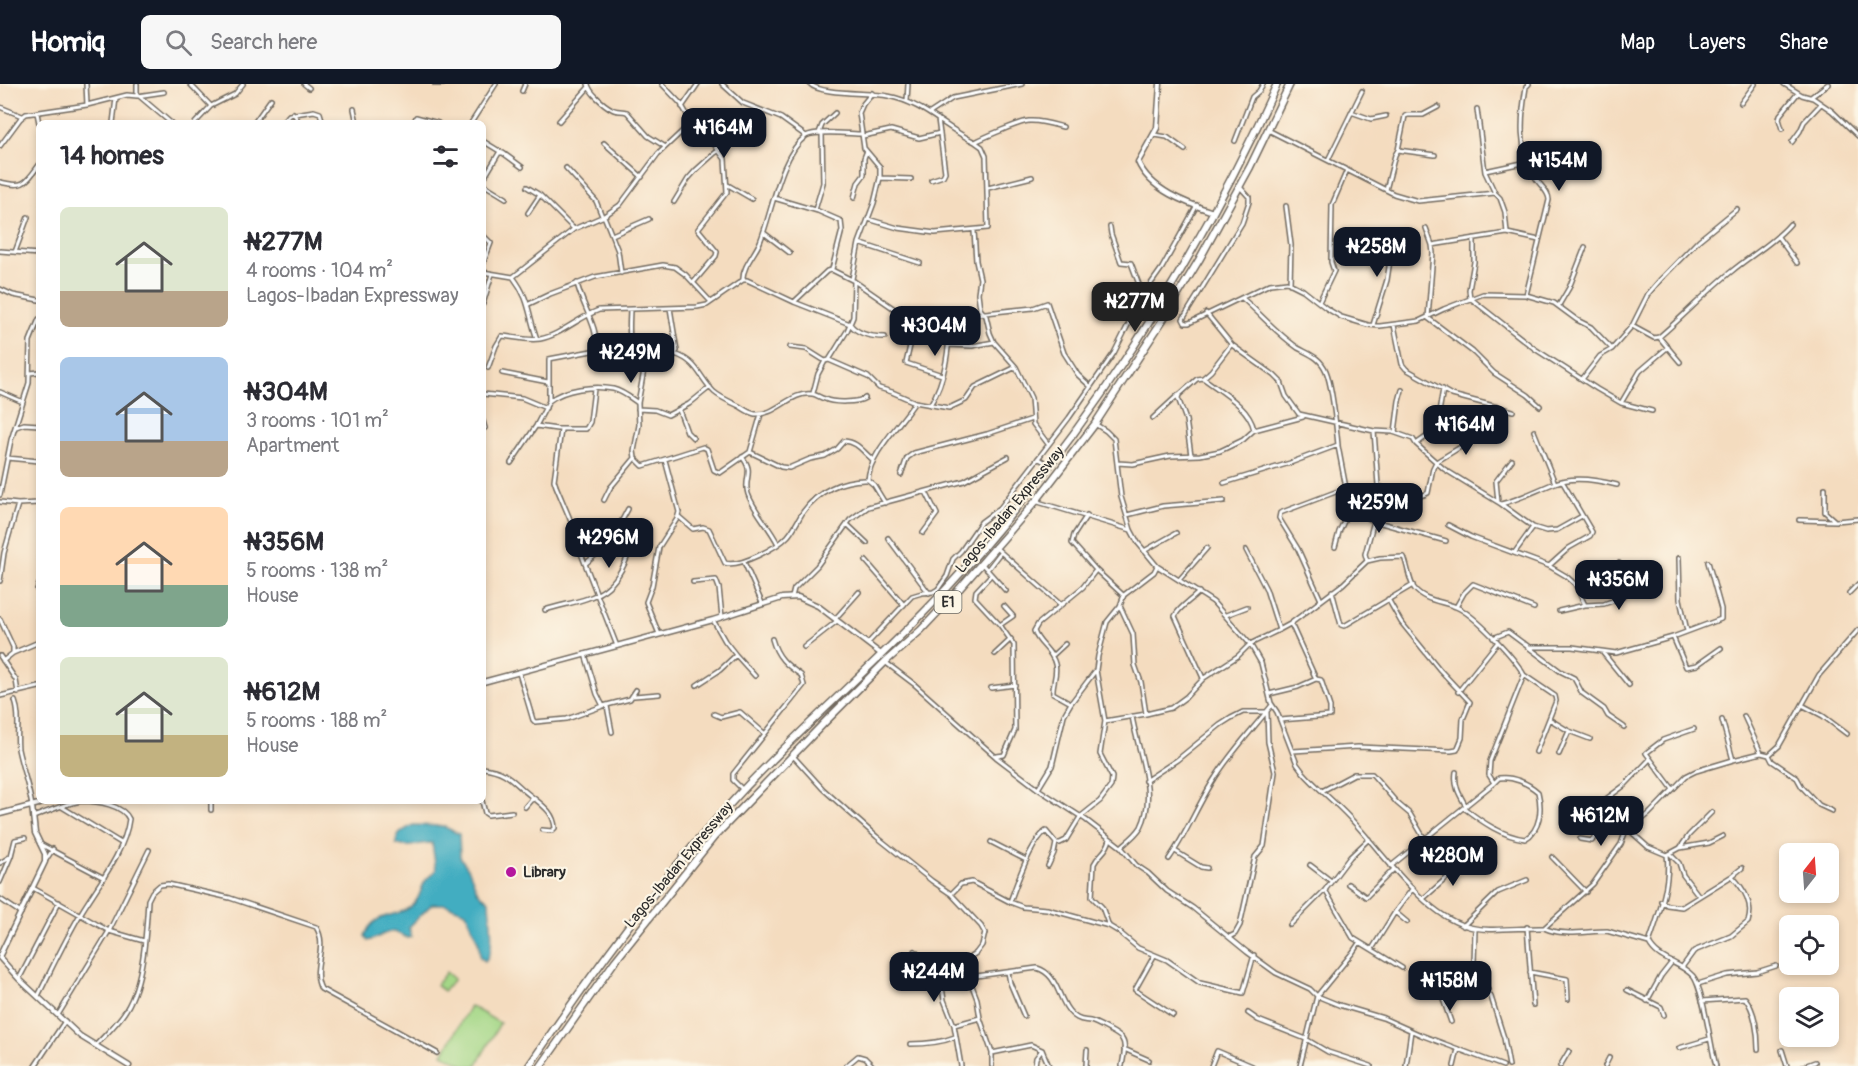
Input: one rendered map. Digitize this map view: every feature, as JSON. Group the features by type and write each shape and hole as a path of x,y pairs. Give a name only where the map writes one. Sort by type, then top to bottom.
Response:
{"highway":[{"name":"Lagos-Ibadan Expressway","path":"541,1066 615,961 714,837 884,658 955,579 1080,426 1182,268 1246,150 1277,84"},
{"name":"Lagos-Ibadan Expressway","path":"529,1066 605,955 658,888 742,790 818,713 921,630 982,564 998,550 1036,501 1095,424 1164,318 1240,186 1290,84"}],"street":[{"path":"86,84 87,105"},
{"path":"137,84 137,96"},
{"path":"190,84 211,106"},
{"path":"198,120 211,106 235,94 243,84"},
{"path":"304,84 309,88"},
{"path":"435,84 442,84"},
{"path":"473,120 496,84"},
{"path":"522,91 525,84"},
{"path":"662,84 682,107 692,123 707,135 725,159 728,185 723,199 698,229 717,252 716,256 694,282"},
{"path":"682,107 698,84"},
{"path":"722,84 743,103 781,118 806,136"},
{"path":"810,84 818,90 872,93 907,101 930,113 953,131 975,142 982,147 986,156 990,225 986,229 926,232 898,228 868,219"},
{"path":"836,84 836,91"},
{"path":"907,101 908,84"},
{"path":"930,113 953,98 1022,84"},
{"path":"1162,84 1155,135 1138,162 1150,179 1162,189 1213,212"},
{"path":"1235,141 1252,97 1263,84"},
{"path":"1526,295 1549,196 1527,162 1521,126 1526,87 1529,84"},
{"path":"1741,103 1755,84"},
{"path":"1784,84 1834,113 1858,136"},
{"path":"1811,98 1827,84"},
{"path":"559,121 588,86 610,109 627,112 648,136 665,146"},
{"path":"1328,159 1362,91"},
{"path":"0,107 22,116 87,105 127,95 137,96 164,92"},
{"path":"813,393 818,374 850,324 854,307 853,280 859,243 880,178 880,167 866,152 859,113 872,93"},
{"path":"1782,129 1779,124 1780,115 1798,93"},
{"path":"137,96 167,120"},
{"path":"113,120 116,98"},
{"path":"256,120 271,99"},
{"path":"1792,142 1804,122 1820,105"},
{"path":"1386,190 1405,116 1423,115 1438,107"},
{"path":"354,109 356,120"},
{"path":"1477,109 1485,171 1505,212 1507,233"},
{"path":"674,202 688,179 719,150 747,131 759,110"},
{"path":"284,120 293,113 317,111 322,120"},
{"path":"1351,112 1367,119 1386,116"},
{"path":"37,113 38,120"},
{"path":"293,113 298,120"},
{"path":"815,210 824,183 822,125 835,113"},
{"path":"0,146 22,116"},
{"path":"931,180 943,176 945,172 938,119"},
{"path":"975,142 1028,121 1063,127"},
{"path":"513,277 574,228 603,217 620,205 665,146 692,123"},
{"path":"488,369 502,336 537,339 555,333 587,314 599,310 703,306 742,280 764,233 786,165 806,136 821,133 862,135 891,130 919,138 940,133"},
{"path":"1268,130 1386,190 1418,201 1495,193"},
{"path":"1155,135 1167,137 1185,150"},
{"path":"486,143 522,167"},
{"path":"604,143 642,177"},
{"path":"1398,150 1435,155"},
{"path":"486,177 501,152"},
{"path":"854,198 858,183 863,178 866,152"},
{"path":"1485,171 1527,162"},
{"path":"566,168 596,201 618,251 621,273"},
{"path":"0,182 22,185 36,169"},
{"path":"1318,302 1334,271 1331,262 1332,205 1347,170"},
{"path":"988,188 1032,177"},
{"path":"880,178 911,179"},
{"path":"486,184 506,198"},
{"path":"728,185 752,199"},
{"path":"1240,186 1249,197 1242,224 1207,277 1183,321 1189,323 1275,282 1290,284 1303,290 1341,316 1373,326 1411,324 1483,294 1526,295 1546,299 1558,305 1577,320 1597,331 1612,349"},
{"path":"527,187 540,195 574,228"},
{"path":"528,213 540,195"},
{"path":"774,198 815,210 841,221 843,224 832,270"},
{"path":"868,643 917,594 933,592 944,583 952,558 961,551 981,522 1000,508 1038,458 1114,353 1143,295 1162,268 1197,205"},
{"path":"1286,206 1292,244 1290,284"},
{"path":"1583,378 1600,356 1612,349 1632,326 1648,294 1661,279 1699,240 1737,209"},
{"path":"15,252 28,217"},
{"path":"612,235 649,219"},
{"path":"1632,326 1654,338 1659,337 1731,272 1778,237 1790,224"},
{"path":"1110,227 1121,262 1131,263 1143,295"},
{"path":"1426,228 1432,245 1428,318"},
{"path":"974,231 976,261 981,279 978,293 981,309 994,342 1016,367 1031,398 1032,419 1036,429 1048,444"},
{"path":"764,233 790,253"},
{"path":"1432,245 1507,233 1539,240"},
{"path":"1373,326 1387,280 1394,234"},
{"path":"1778,237 1797,263"},
{"path":"486,238 491,243 486,256"},
{"path":"1473,238 1474,262 1469,290 1470,298 1535,349 1621,403 1652,411"},
{"path":"859,243 920,263"},
{"path":"1558,305 1569,288 1585,247"},
{"path":"0,251 36,254"},
{"path":"529,304 596,277 663,265 675,267 694,282 711,302"},
{"path":"794,302 827,271 832,270 853,280 909,319 1033,308 1047,303 1064,353 1078,375 1090,386"},
{"path":"486,272 513,277 529,304 531,323 537,339"},
{"path":"486,294 492,273"},
{"path":"742,280 747,280 850,324 856,330 885,337"},
{"path":"511,463 536,426 549,401 549,359 597,350 595,331 577,284"},
{"path":"0,290 36,299"},
{"path":"1242,298 1260,317 1292,344 1309,352 1326,369 1346,488 1358,513 1374,521 1446,541"},
{"path":"670,308 678,348 675,354"},
{"path":"630,309 629,343 637,363 644,370"},
{"path":"1206,313 1232,345 1281,382 1296,412 1305,417"},
{"path":"930,405 942,375 951,314"},
{"path":"1428,318 1473,352 1494,373 1528,395 1540,406"},
{"path":"909,319 910,346 906,363 942,375"},
{"path":"0,495 7,458 30,372 31,336 36,325"},
{"path":"1394,326 1402,366 1462,399 1513,411"},
{"path":"1659,337 1680,362"},
{"path":"948,345 981,346 994,342"},
{"path":"1152,418 1197,379 1203,378 1211,371 1232,345"},
{"path":"790,346 806,349 868,377 879,388 915,402 949,408 966,400 975,387 1016,367"},
{"path":"1621,403 1640,371 1668,347"},
{"path":"640,365 675,354 686,358 717,394 749,412 761,414 797,396 813,393 827,401 854,402 865,398"},
{"path":"650,362 644,370 638,403 639,424 634,451 635,458 643,466 705,448 714,470 720,473 750,452 761,414"},
{"path":"30,372 36,372"},
{"path":"502,373 548,382"},
{"path":"1203,378 1241,407 1251,421 1254,430"},
{"path":"638,409 655,410 668,415 679,410 710,387"},
{"path":"549,401 559,395 582,388 613,389 638,403"},
{"path":"536,426 580,430 589,426 594,389"},
{"path":"1416,444 1436,430 1443,389"},
{"path":"1395,432 1402,390"},
{"path":"0,392 23,402"},
{"path":"486,394 522,398 546,408"},
{"path":"1179,395 1186,420 1191,455"},
{"path":"868,480 873,462 884,443 915,402"},
{"path":"679,410 687,432 693,438"},
{"path":"1117,463 1133,464 1170,456 1220,451 1243,440 1254,430 1305,417 1336,421 1374,431 1395,432 1413,439 1444,469 1500,503 1533,527 1546,531 1557,530 1581,516"},
{"path":"900,475 907,458 914,453 1032,419"},
{"path":"16,427 24,424 36,425"},
{"path":"1095,424 1114,439 1121,497 1131,530 1144,551 1157,566 1213,602 1250,644 1264,670 1272,705 1297,764 1369,839 1392,868 1440,914 1463,926 1475,929 1545,927 1553,932 1607,931 1649,943"},
{"path":"561,430 554,480 583,550 582,556 617,646"},
{"path":"1374,431 1377,481 1381,487 1408,496 1425,495 1430,491 1436,462 1485,432"},
{"path":"1534,431 1555,483"},
{"path":"750,452 781,467 789,468 810,459 825,456 837,449 844,441 849,441 859,446 873,462"},
{"path":"1224,483 1290,463 1338,445"},
{"path":"742,457 748,466 749,475 746,487 751,502 771,529 778,544"},
{"path":"792,597 794,589 817,566 847,524 868,507 964,481 1008,457"},
{"path":"7,458 36,461"},
{"path":"604,500 610,488 635,458"},
{"path":"1038,458 1049,465"},
{"path":"658,634 646,602 652,586 659,547 678,518 675,495 665,460"},
{"path":"1500,503 1496,481 1512,460"},
{"path":"678,518 693,529 703,527 709,529 726,564 744,562 778,544 787,537 804,511 825,492 844,481 868,480 874,485 885,503"},
{"path":"1500,503 1522,498 1562,481 1590,480 1617,485"},
{"path":"1549,566 1569,548 1590,536 1591,528 1581,516 1562,481"},
{"path":"1321,600 1298,549 1279,518 1280,513 1346,488"},
{"path":"1825,488 1825,512 1836,521"},
{"path":"923,533 937,514 926,492"},
{"path":"1036,501 1131,530"},
{"path":"1127,515 1163,506 1224,501"},
{"path":"0,502 36,503"},
{"path":"0,581 4,554 18,504"},
{"path":"1335,547 1352,504"},
{"path":"585,564 610,543 628,509"},
{"path":"1087,515 1074,535 1072,543 1096,570 1124,595"},
{"path":"1799,520 1858,519"},
{"path":"1367,561 1365,554 1374,521"},
{"path":"847,524 867,543"},
{"path":"1448,525 1471,537 1549,566 1575,584 1585,605"},
{"path":"1515,552 1533,527"},
{"path":"1144,551 1176,533"},
{"path":"888,538 928,593"},
{"path":"1179,580 1207,548"},
{"path":"545,610 598,595 620,572 630,550"},
{"path":"987,570 998,550 1060,604"},
{"path":"1246,550 1266,589 1279,630"},
{"path":"1105,721 1171,708 1204,678 1238,656 1250,644 1290,624 1343,584 1367,561 1404,557 1416,590 1431,599 1456,607 1481,625 1519,665 1524,675 1555,696 1556,701 1536,752"},
{"path":"1678,558 1680,599 1687,631"},
{"path":"866,561 904,605"},
{"path":"744,562 762,603"},
{"path":"1559,611 1585,605 1604,604 1623,597 1618,562"},
{"path":"1525,644 1529,647 1572,647 1616,653 1673,637 1721,619 1721,609 1708,562"},
{"path":"982,564 990,576 1006,591"},
{"path":"1056,843 1066,840 1080,817 1101,801 1113,781 1100,754 1105,721 1096,670 1103,631 1120,606 1124,595 1154,572 1157,566"},
{"path":"1071,703 1053,693 1056,667 1052,656 1034,630 1060,604 1083,587 1096,570"},
{"path":"990,576 976,591 975,598 1011,639 1014,652 1015,730 1004,755 996,757"},
{"path":"693,582 716,580 722,617"},
{"path":"1456,607 1464,593 1473,584 1534,608"},
{"path":"1849,593 1858,584"},
{"path":"1332,591 1341,625 1349,623 1413,585"},
{"path":"804,646 836,620 859,592"},
{"path":"1199,592 1174,616 1204,678"},
{"path":"486,681 713,620 762,603 792,597 807,600 868,643 996,757 1038,789 1086,820 1121,847 1136,865 1167,891 1193,908 1276,973 1310,989 1317,996 1346,1008 1383,1018 1503,1066"},
{"path":"1293,751 1359,747 1457,750 1462,738 1463,719 1470,702 1458,692 1401,622 1388,598"},
{"path":"1000,626 1013,616 1004,606"},
{"path":"1120,606 1133,634 1135,664 1141,682 1146,714"},
{"path":"1226,615 1247,607"},
{"path":"0,620 14,647 13,653"},
{"path":"713,620 725,641 755,676"},
{"path":"1290,624 1316,679"},
{"path":"1769,755 1779,746 1819,675 1858,630"},
{"path":"1493,638 1508,632 1560,672 1574,678 1582,693 1624,727"},
{"path":"1673,637 1686,667 1697,664 1721,648"},
{"path":"742,790 733,780 732,774 804,685 801,675 784,663 776,653 772,639"},
{"path":"995,654 1011,639"},
{"path":"3,661 13,653 36,643"},
{"path":"1458,692 1497,643"},
{"path":"1052,656 1065,644"},
{"path":"1603,653 1629,685"},
{"path":"585,654 597,694 605,706 612,732"},
{"path":"697,685 720,670 736,655"},
{"path":"0,656 16,680 18,693"},
{"path":"1038,789 1052,766 1062,722 1071,703 1096,670"},
{"path":"519,673 535,722 567,719 634,696 659,694"},
{"path":"1494,783 1489,775 1490,761 1524,675"},
{"path":"1269,694 1298,687 1316,679 1321,680 1325,688 1330,716 1280,720"},
{"path":"991,688 1015,685"},
{"path":"0,696 36,688"},
{"path":"634,696 636,690"},
{"path":"15,701 20,714 17,727 19,751 32,806 34,833 45,854 45,862"},
{"path":"1169,859 1214,778 1272,705"},
{"path":"1802,705 1823,716 1847,734"},
{"path":"714,714 721,717 741,712 765,734"},
{"path":"1145,781 1177,760 1231,718 1244,712 1267,712"},
{"path":"1228,937 1235,934 1240,925 1255,857 1264,846 1275,772 1268,742 1267,712"},
{"path":"1121,847 1137,832 1144,819 1146,807 1143,759 1136,739 1132,716"},
{"path":"1744,716 1761,753"},
{"path":"1549,719 1569,731 1590,739"},
{"path":"1722,720 1733,760"},
{"path":"1672,789 1646,753 1663,740 1694,729"},
{"path":"1559,753 1569,731"},
{"path":"1545,927 1586,892 1602,873 1621,844 1625,833 1649,814 1686,776 1696,771 1761,753 1769,755 1772,761 1797,778 1819,805 1832,812"},
{"path":"792,755 823,789 877,837 951,894 981,926 985,933 982,945 963,962 955,963 940,974"},
{"path":"1599,807 1650,759"},
{"path":"486,768 496,769 506,774 550,811 555,828 552,831 542,830"},
{"path":"1348,884 1366,897 1424,838 1465,807 1499,778 1511,778 1523,782 1538,792 1538,825 1533,835 1525,839 1513,837 1487,825 1465,807 1455,784 1456,772"},
{"path":"1322,791 1354,774 1372,774 1397,803 1410,814 1424,838"},
{"path":"525,807 535,799"},
{"path":"1588,801 1599,807 1625,833"},
{"path":"0,814 39,804"},
{"path":"33,817 72,804"},
{"path":"38,996 80,914 104,878 122,843 129,819 127,814 111,806 99,804"},
{"path":"211,804 211,810"},
{"path":"483,804 485,813 488,815 512,812"},
{"path":"62,807 122,843"},
{"path":"1680,848 1689,835 1712,812"},
{"path":"1580,839 1592,841 1609,818"},
{"path":"1629,829 1648,848 1668,854 1679,863 1683,875 1699,896"},
{"path":"1010,902 1026,860 1039,836 1046,831 1056,843"},
{"path":"1668,854 1680,848 1709,843 1723,836"},
{"path":"0,882 15,840 25,838"},
{"path":"1108,926 1102,907 1092,897 1094,864 1108,849 1110,839"},
{"path":"1290,925 1325,890 1350,857 1369,839"},
{"path":"991,842 1026,860"},
{"path":"38,843 104,878"},
{"path":"1047,866 1056,843"},
{"path":"53,849 0,956 19,979 80,1036 127,1066"},
{"path":"58,1015 109,931 149,850"},
{"path":"1175,851 1207,868"},
{"path":"1668,854 1661,902 1649,943 1654,953 1683,966 1698,984 1716,1066"},
{"path":"0,863 11,856"},
{"path":"1552,857 1586,892"},
{"path":"1424,899 1468,859"},
{"path":"1310,864 1331,881"},
{"path":"1661,902 1682,907 1742,868"},
{"path":"1683,966 1694,951 1731,936 1748,922 1750,912 1747,898 1732,876"},
{"path":"1463,926 1498,892 1527,880"},
{"path":"951,894 961,884 972,882 1010,902 1047,909 1108,926 1138,948 1167,960 1200,983 1242,993 1254,955"},
{"path":"95,1047 125,1012 131,1000 142,960 148,900 152,892 160,885 168,884 230,898 316,927 322,939 318,970 321,988 437,1053"},
{"path":"33,888 109,931 144,941"},
{"path":"1372,950 1413,888"},
{"path":"1325,890 1353,938 1402,968"},
{"path":"0,899 21,914"},
{"path":"19,979 59,902"},
{"path":"1395,912 1407,921"},
{"path":"1527,927 1533,1005"},
{"path":"1475,929 1474,963 1488,990 1504,1038 1509,1066"},
{"path":"1300,1066 1317,996 1359,942"},
{"path":"915,951 928,966 940,974 944,1000 954,1025 961,1066"},
{"path":"1154,956 1135,990 1173,1015"},
{"path":"963,962 977,999 980,1018 992,1053 992,1066"},
{"path":"1647,1001 1660,976 1672,962"},
{"path":"1698,984 1727,975 1758,972 1776,966"},
{"path":"969,977 1037,968 1048,973 1072,1014 1122,1036 1125,1043 1122,1066"},
{"path":"1008,972 1010,983 1024,1016"},
{"path":"1530,972 1567,979 1568,999"},
{"path":"1435,980 1451,1022"},
{"path":"1444,1002 1488,990"},
{"path":"1627,990 1661,1007 1664,1015"},
{"path":"1702,1001 1745,998 1755,1020 1758,1049"},
{"path":"1248,1013 1258,1020 1306,1039 1328,1052 1371,1066"},
{"path":"954,1025 980,1018"},
{"path":"35,1066 65,1022"},
{"path":"1406,1066 1411,1031"},
{"path":"910,1044 936,1043 955,1037"},
{"path":"1679,1048 1710,1040"},
{"path":"992,1053 1024,1045 1037,1046 1042,1050 1049,1066"},
{"path":"1454,1066 1458,1048"},
{"path":"1124,1049 1149,1060"},
{"path":"1035,1066 1036,1058 1042,1050"},
{"path":"1086,1066 1087,1050"},
{"path":"1782,1050 1787,1066"},
{"path":"1211,1066 1217,1051 1252,1066"},
{"path":"1560,1066 1569,1051"},
{"path":"846,1066 858,1056 863,1057 871,1065"},
{"path":"1605,1066 1609,1058"},
{"path":"1804,1066 1815,1062"}],"green space":[{"path":"446,972 454,979 444,991 436,985"},
{"path":"470,1006 500,1023 476,1066 465,1066 443,1054"}],"water":[{"path":"413,825 443,826 459,834 460,857 469,870 477,890 489,900 492,940 489,955 485,961 480,957 479,944 466,912 445,904 432,904 409,927 411,937 387,932 368,941 365,936 369,927 381,918 410,907 418,899 424,882 436,870 432,843 410,846 396,844 399,834"}],"place":[{"name":"Library","path":"511,872"}]}
